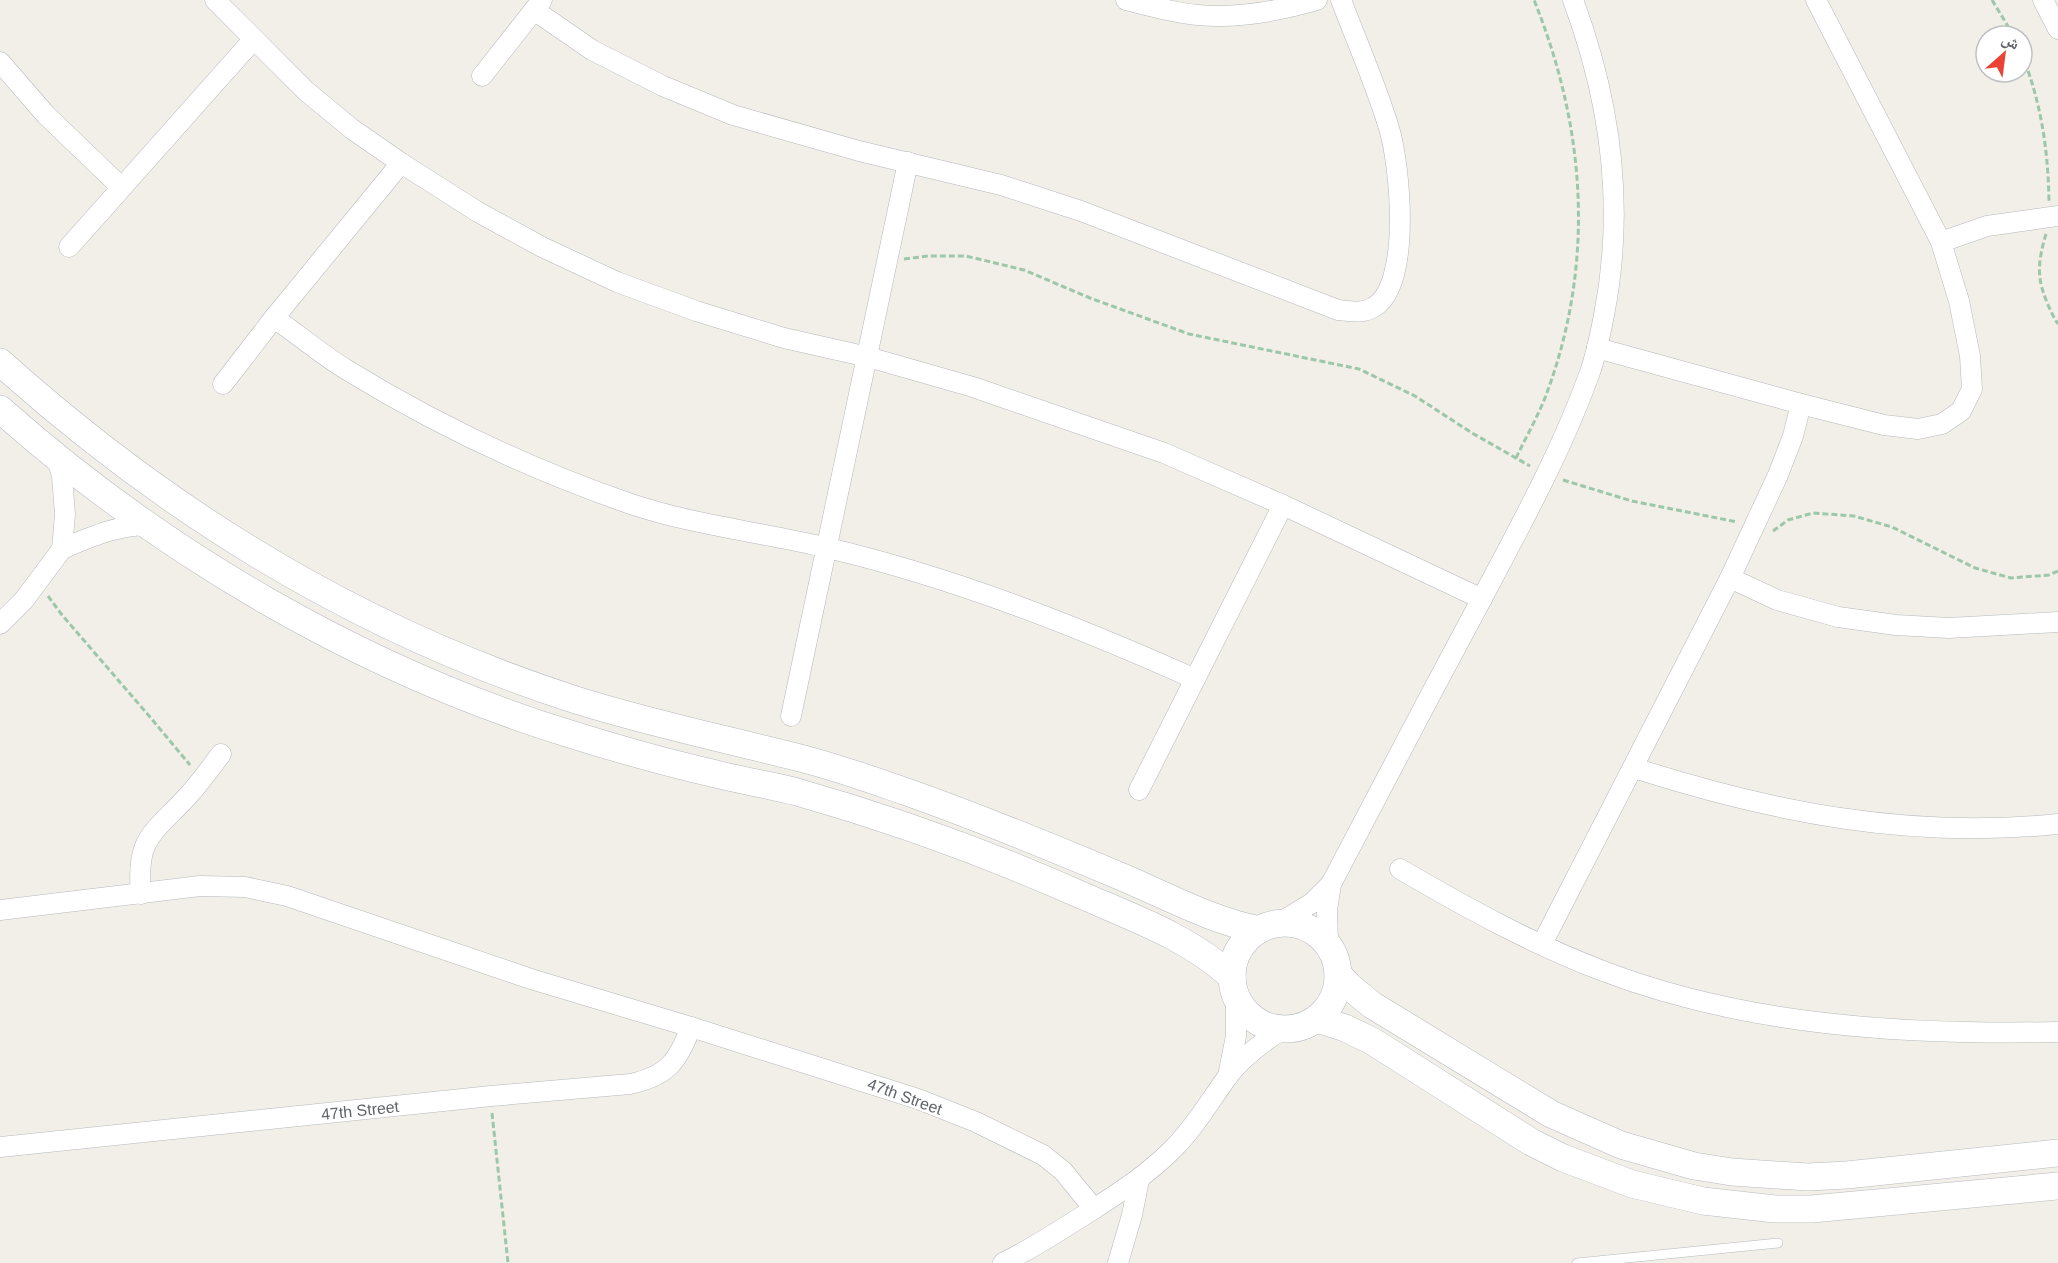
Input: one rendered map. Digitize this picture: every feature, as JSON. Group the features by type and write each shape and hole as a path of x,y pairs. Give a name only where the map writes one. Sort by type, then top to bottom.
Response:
{"street":[{"path":"215,0 306,91 352,129 478,212 542,247 617,282 696,311 773,335 868,357 973,387 1164,453 1482,598"},
{"path":"1126,0 1177,13 1200,16 1228,15 1317,0"},
{"path":"1212,0 1228,15"},
{"path":"482,76 538,5 592,50 663,86 733,115 804,137 1001,185 1082,211 1338,310 1357,312 1373,308 1386,297 1396,266 1400,198 1389,130 1341,0"},
{"path":"1228,1076 1236,1036 1232,968 1239,950 1251,935 1312,903 1331,884 1545,474 1574,411 1598,348 1612,260 1614,183 1605,106 1593,59 1573,0"},
{"path":"1598,348 1884,425 1918,429 1942,424 1961,411 1972,389 1970,356 1959,301 1941,242 1816,0"},
{"path":"2043,0 2058,29"},
{"path":"69,247 253,40"},
{"path":"0,62 46,115 121,188"},
{"path":"791,716 908,162"},
{"path":"223,384 401,163"},
{"path":"1941,242 1987,226 2054,216"},
{"path":"274,318 346,369 442,424 534,467 629,503 729,529 828,548 976,591 1057,620 1195,679"},
{"path":"0,362 106,452 216,530 315,588 470,662 578,701 803,759 894,787 1014,831 1206,915 1269,926 1291,923 1311,930 1328,944"},
{"path":"1542,944 1730,578 1778,475 1793,436 1801,404"},
{"path":"0,409 57,458 148,525 236,583 370,654 456,693 566,733 696,769 794,792 933,836 1060,885 1175,937 1205,955 1234,987 1250,1016 1271,1027 1283,1029 1302,1026 1317,1018 1334,998 1338,975 1337,964 1328,944 1327,910 1331,884"},
{"path":"57,458 63,486 65,514 62,549"},
{"path":"1139,790 1283,506"},
{"path":"0,624 24,600 62,549 102,531 148,525"},
{"path":"1730,578 1777,600 1838,617 1896,625 1949,627 2058,622"},
{"path":"141,894 140,865 146,842 159,823 202,780 221,754"},
{"path":"1634,768 1689,786 1758,803 1860,822 1963,829 2058,824"},
{"path":"1400,869 1497,923 1542,944 1603,971 1679,995 1756,1013 1838,1025 1996,1034 2058,1032"},
{"name":"47th Street","path":"0,910 222,885 266,890 521,976 918,1099 987,1127 1043,1155 1063,1172 1094,1209"},
{"path":"1338,975 1372,1005 1551,1114 1612,1142 1657,1156 1732,1172 1808,1177 2058,1153"},
{"path":"1317,1018 1372,1041 1539,1146 1597,1172 1667,1193 1739,1206 1812,1209 2058,1186"},
{"name":"47th Street","path":"0,1147 644,1081 657,1076 676,1060 691,1027"},
{"path":"1003,1263 1035,1246 1139,1180 1189,1132 1217,1095 1228,1076 1254,1050 1283,1029"},
{"path":"1118,1263 1139,1180"}],"lane":[{"path":"1577,1263 1778,1243"}],"path":[{"path":"1516,458 1549,388 1570,313 1578,258 1580,211 1576,152 1567,102 1553,50 1534,0"},
{"path":"1992,0 2007,24"},
{"path":"2032,84 2040,109 2054,216 2041,252 2040,278 2058,324"},
{"path":"888,261 928,256 966,256 1024,270 1189,334 1359,369 1415,396 1545,474 1632,501 1755,525 1773,531 1788,520 1813,513 1854,516 1892,527 1975,568 2011,578 2049,575 2058,571"},
{"path":"38,582 62,615 202,780"},
{"path":"491,1096 508,1263"}]}
